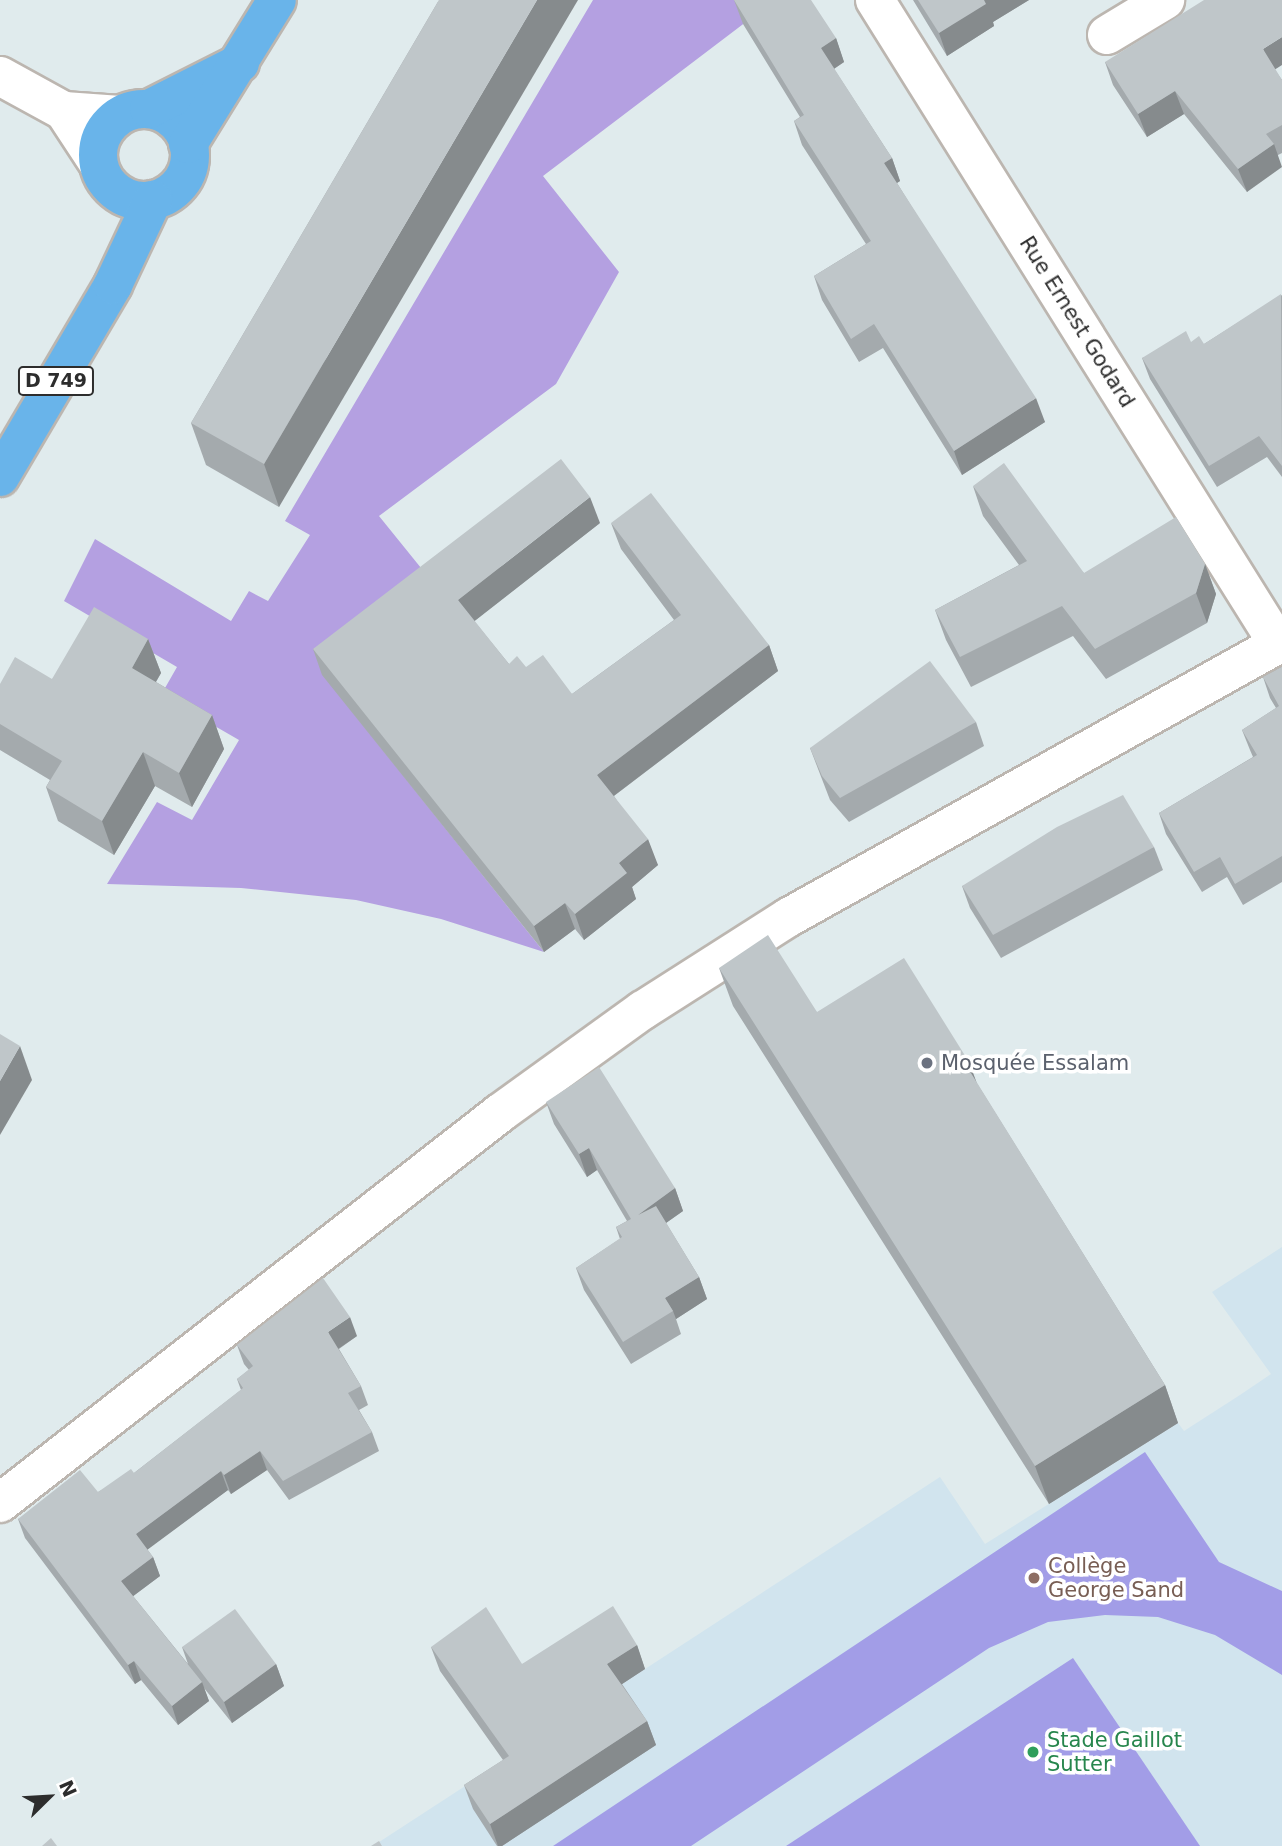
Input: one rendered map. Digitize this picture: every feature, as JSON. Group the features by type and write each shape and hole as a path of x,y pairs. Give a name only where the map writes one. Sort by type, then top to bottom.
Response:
{"main road":[{"path":"105,176 132,199 153,200 168,195 186,173 188,144 277,0"},
{"path":"113,285 103,132 135,112 240,62"},
{"path":"135,112 172,118 188,144"},
{"name":"D 749","path":"0,477 113,285 153,200"}],"street":[{"name":"Rue Ernest Godard","path":"875,0 1280,643"},
{"path":"1107,35 1165,0"},
{"path":"0,76 64,111 135,112"},
{"path":"64,111 105,176"},
{"path":"0,1503 500,1113 651,1004 789,918 1280,643"}],"shaded area":[{"path":"593,0 775,0 543,176 619,272 556,384 379,516 438,589 323,675 544,952 441,919 356,900 241,888 107,884 157,802 192,820 239,740 161,695 177,667 64,601 95,539 231,621 249,591 268,601 310,535 285,521"},
{"name":"Collège George Sand","path":"1282,1247 1282,1846 373,1846 940,1477 985,1544 1178,1423 1184,1431 1240,1395 1271,1374 1212,1292"},
{"path":"1145,1452 1219,1562 1282,1591 1282,1675 1215,1635 1158,1617 1105,1615 1048,1622 989,1648 691,1846 553,1846"},
{"name":"Stade Gaillot Sutter","path":"1073,1658 1200,1846 786,1846"}],"building":[{"path":"439,0 537,0 264,464 191,423"},
{"path":"734,0 811,0 836,38 821,48 892,158 884,163 1036,398 954,451 874,324 851,339 814,276 871,241 794,121 804,115"},
{"path":"918,0 984,0 986,4 939,33"},
{"path":"1204,0 1282,0 1282,37 1263,49 1282,80 1282,125 1266,134 1274,144 1238,169 1175,91 1138,114 1105,62"},
{"path":"1281,294 1282,466 1259,436 1209,466 1142,358 1186,331 1191,342 1199,336 1204,344"},
{"path":"561,459 590,497 458,600 509,664 517,656 526,667 543,655 572,694 681,615 611,523 651,493 769,645 597,775 648,839 619,863 627,873 575,914 565,903 534,926 313,649"},
{"path":"1004,463 1084,573 1176,517 1205,564 1196,593 1095,649 1062,606 960,657 935,610 1027,561 973,486"},
{"path":"94,607 148,639 132,668 212,715 179,773 143,752 102,821 46,787 62,761 0,724 0,684 15,657 52,679"},
{"path":"930,661 976,722 840,798 822,776 810,748"},
{"path":"1282,667 1282,856 1235,884 1220,857 1194,872 1159,813 1257,755 1242,730 1279,706 1263,677"},
{"path":"1123,795 1154,847 993,935 962,886 1057,827"},
{"path":"768,935 817,1012 904,958 969,1062 966,1065 1165,1385 1035,1466 719,968"},
{"path":"0,1034 20,1046 0,1081"},
{"path":"599,1067 675,1188 638,1215 656,1206 699,1277 665,1298 673,1311 623,1342 576,1268 622,1237 616,1227 631,1219 589,1148 579,1154 546,1102"},
{"path":"323,1278 350,1317 328,1332 361,1386 348,1393 372,1432 283,1481 260,1451 224,1475 221,1471 136,1534 153,1557 121,1581 202,1682 172,1706 134,1661 128,1665 18,1519 80,1470 98,1492 131,1469 134,1473 243,1388 237,1379 253,1366 237,1345"},
{"path":"613,1606 637,1645 607,1664 647,1721 490,1824 464,1785 509,1756 431,1647 486,1607 522,1664"},
{"path":"235,1609 276,1664 224,1702 182,1647"},
{"path":"51,1838 57,1846 42,1846"}],"place":[{"name":"Mosquée Essalam","path":"927,1063"},
{"name":"Collège George Sand","path":"1034,1578"},
{"name":"Stade Gaillot Sutter","path":"1033,1752"}]}
